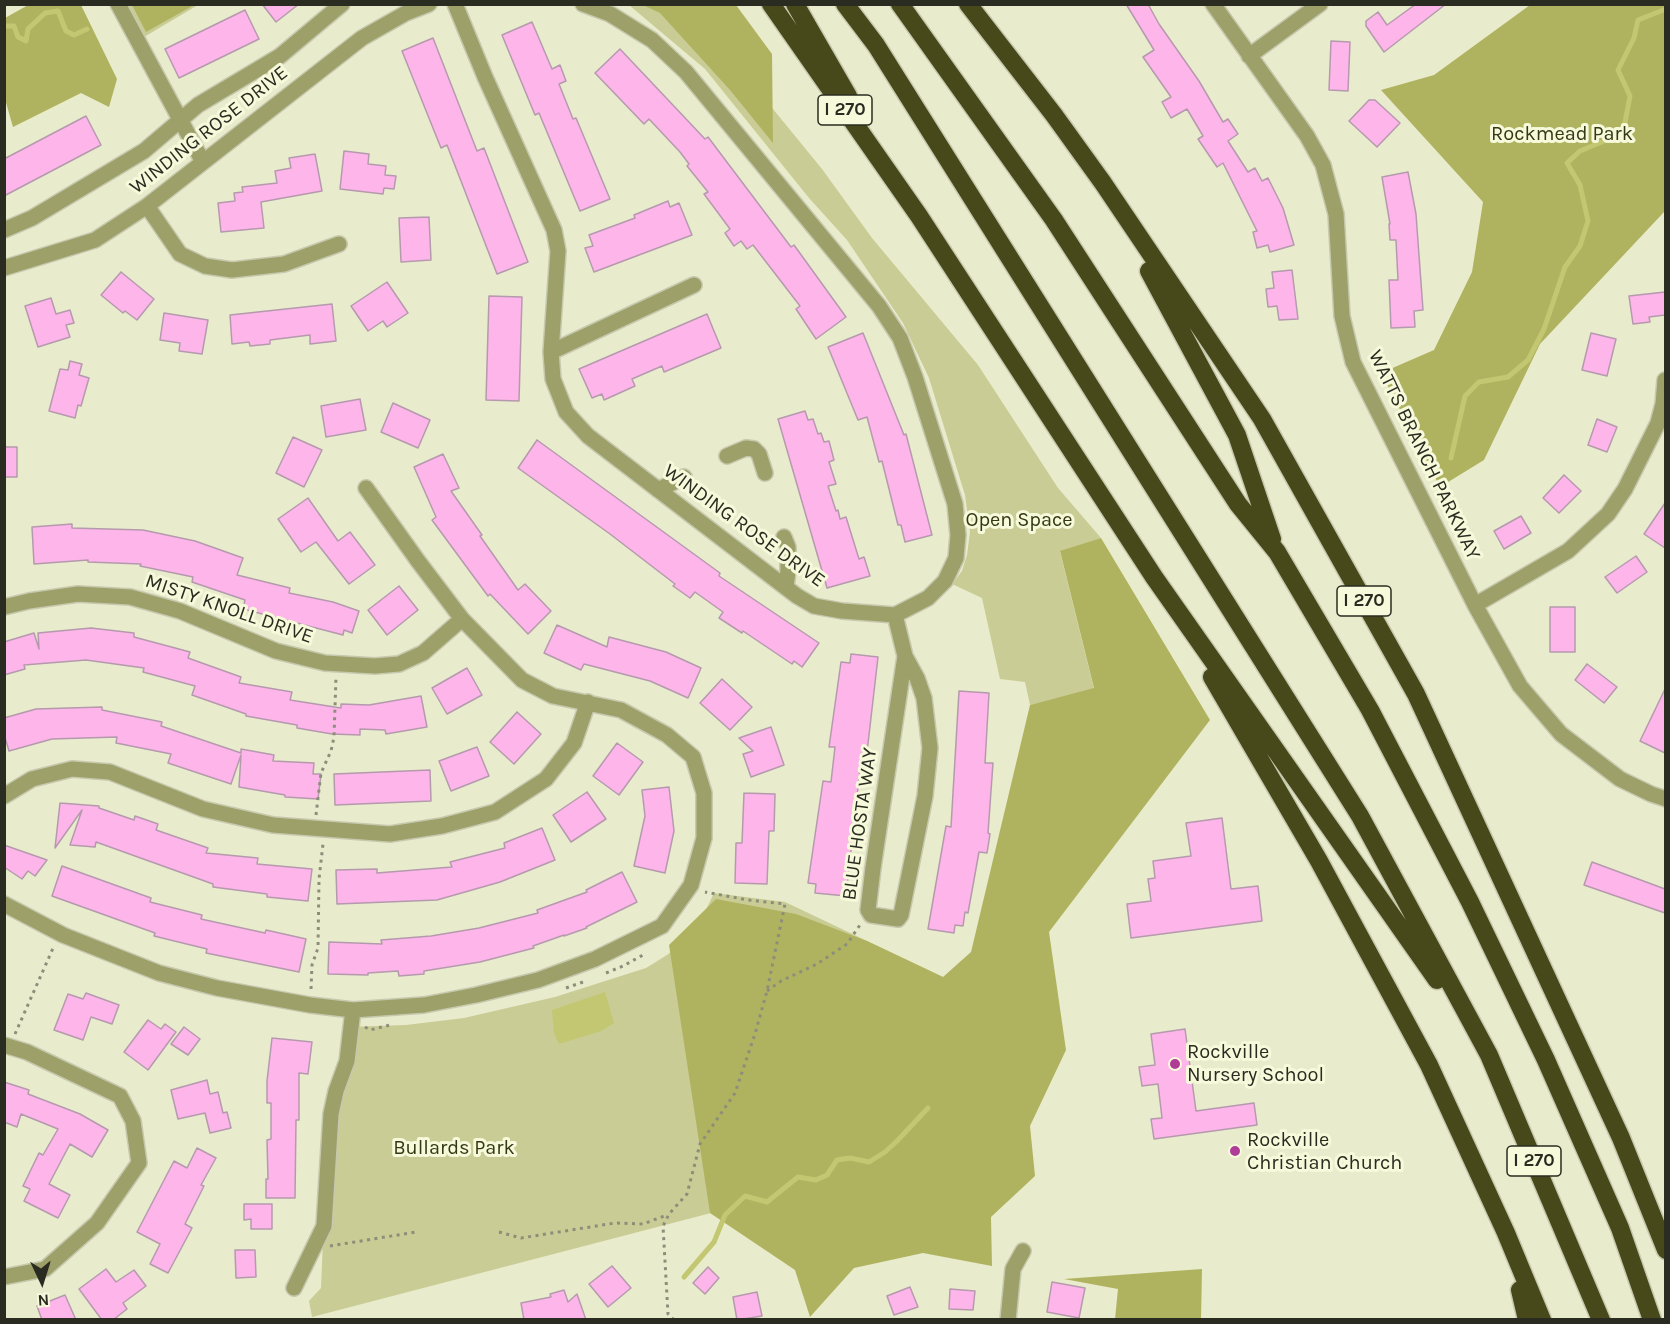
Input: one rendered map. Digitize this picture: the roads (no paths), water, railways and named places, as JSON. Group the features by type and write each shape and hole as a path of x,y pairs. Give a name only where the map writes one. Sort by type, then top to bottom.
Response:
{"highway":[{"name":"I 270","path":"771,4 919,216 1154,577 1319,861 1429,1065 1506,1233 1542,1320"},
{"path":"795,4 919,216"},
{"name":"I 270","path":"845,4 876,45 1360,816 1489,1055 1601,1320"},
{"name":"I 270","path":"900,4 1054,220 1238,504 1277,552 1370,710 1470,902 1546,1060 1620,1228 1652,1320"},
{"name":"I 270","path":"968,4 1054,115 1262,419 1416,694 1621,1138 1665,1250"},
{"path":"1102,183 1237,435 1277,552"},
{"path":"1154,577 1489,1055"},
{"path":"1506,1233 1527,1320"}],"street":[{"path":"118,4 203,162"},
{"path":"4,230 32,218 144,151 198,105 280,56 342,4"},
{"name":"WINDING ROSE DRIVE","path":"4,268 95,240 147,206 362,38 406,13 429,4"},
{"name":"WINDING ROSE DRIVE","path":"455,4 554,230 558,251 551,352 553,379 566,412 588,436 657,490 814,606 842,611 895,615"},
{"path":"583,4 610,15 652,40 687,72 879,306 900,338 915,377 955,504 958,535 956,558 945,582 928,598 895,615"},
{"name":"WATTS BRANCH PARKWAY","path":"1213,4 1307,136 1323,165 1336,214 1341,316 1353,362 1475,605 1520,686 1562,734 1620,779 1665,799"},
{"path":"1249,56 1320,4"},
{"path":"147,206 180,254 205,266 232,270 284,264 339,244"},
{"path":"551,352 694,285"},
{"path":"1475,605 1568,551 1608,514 1625,489 1658,423 1663,404 1665,380"},
{"path":"727,456 746,448 754,449 759,454 765,473"},
{"path":"657,490 684,477"},
{"path":"4,904 60,933 159,973 217,988 310,1005 353,1010 424,1005 538,980 595,959 662,926 691,885 704,838 704,793 693,757 667,735 621,710 553,696 522,680 462,619 366,488"},
{"path":"784,537 788,548 786,587"},
{"name":"MISTY KNOLL DRIVE","path":"4,607 78,594 130,597 180,611 276,651 337,664 375,666 399,664 423,653 462,619"},
{"name":"BLUE HOSTA WAY","path":"895,615 905,656 917,678 924,698 930,748 926,796 901,915 898,919 871,915 868,910 868,900 905,656"},
{"path":"4,796 32,779 72,769 110,772 203,809 273,825 390,834 442,826 495,812 546,779 574,743 588,702"},
{"path":"294,1288 324,1226 331,1114 336,1091 347,1061 353,1010"},
{"path":"4,1277 45,1269 97,1223 139,1163 133,1121 120,1096 27,1052 7,1046"},
{"path":"1008,1320 1013,1269 1023,1251"}],"waterway":[{"path":"1451,458 1465,396 1479,382 1508,377 1528,360 1544,329 1565,267 1580,246 1588,221 1580,185 1567,163 1580,151 1623,133 1630,96 1618,70 1634,38 1638,20 1666,9"},
{"path":"4,26 14,26 18,37 26,41 28,29 45,13 58,11 66,31 74,35 87,29"},
{"path":"684,1277 714,1242 725,1215 745,1196 767,1202 798,1177 816,1180 827,1175 837,1160 850,1158 869,1162 885,1152 928,1108"}],"place":[{"name":"Rockville Nursery School","path":"1175,1064"},
{"name":"Rockville Christian Church","path":"1235,1151"}],"park label":[{"name":"Rockmead Park","path":"1562,134"},
{"name":"Open Space","path":"1019,520"},
{"name":"Bullards Park","path":"454,1148"}]}
